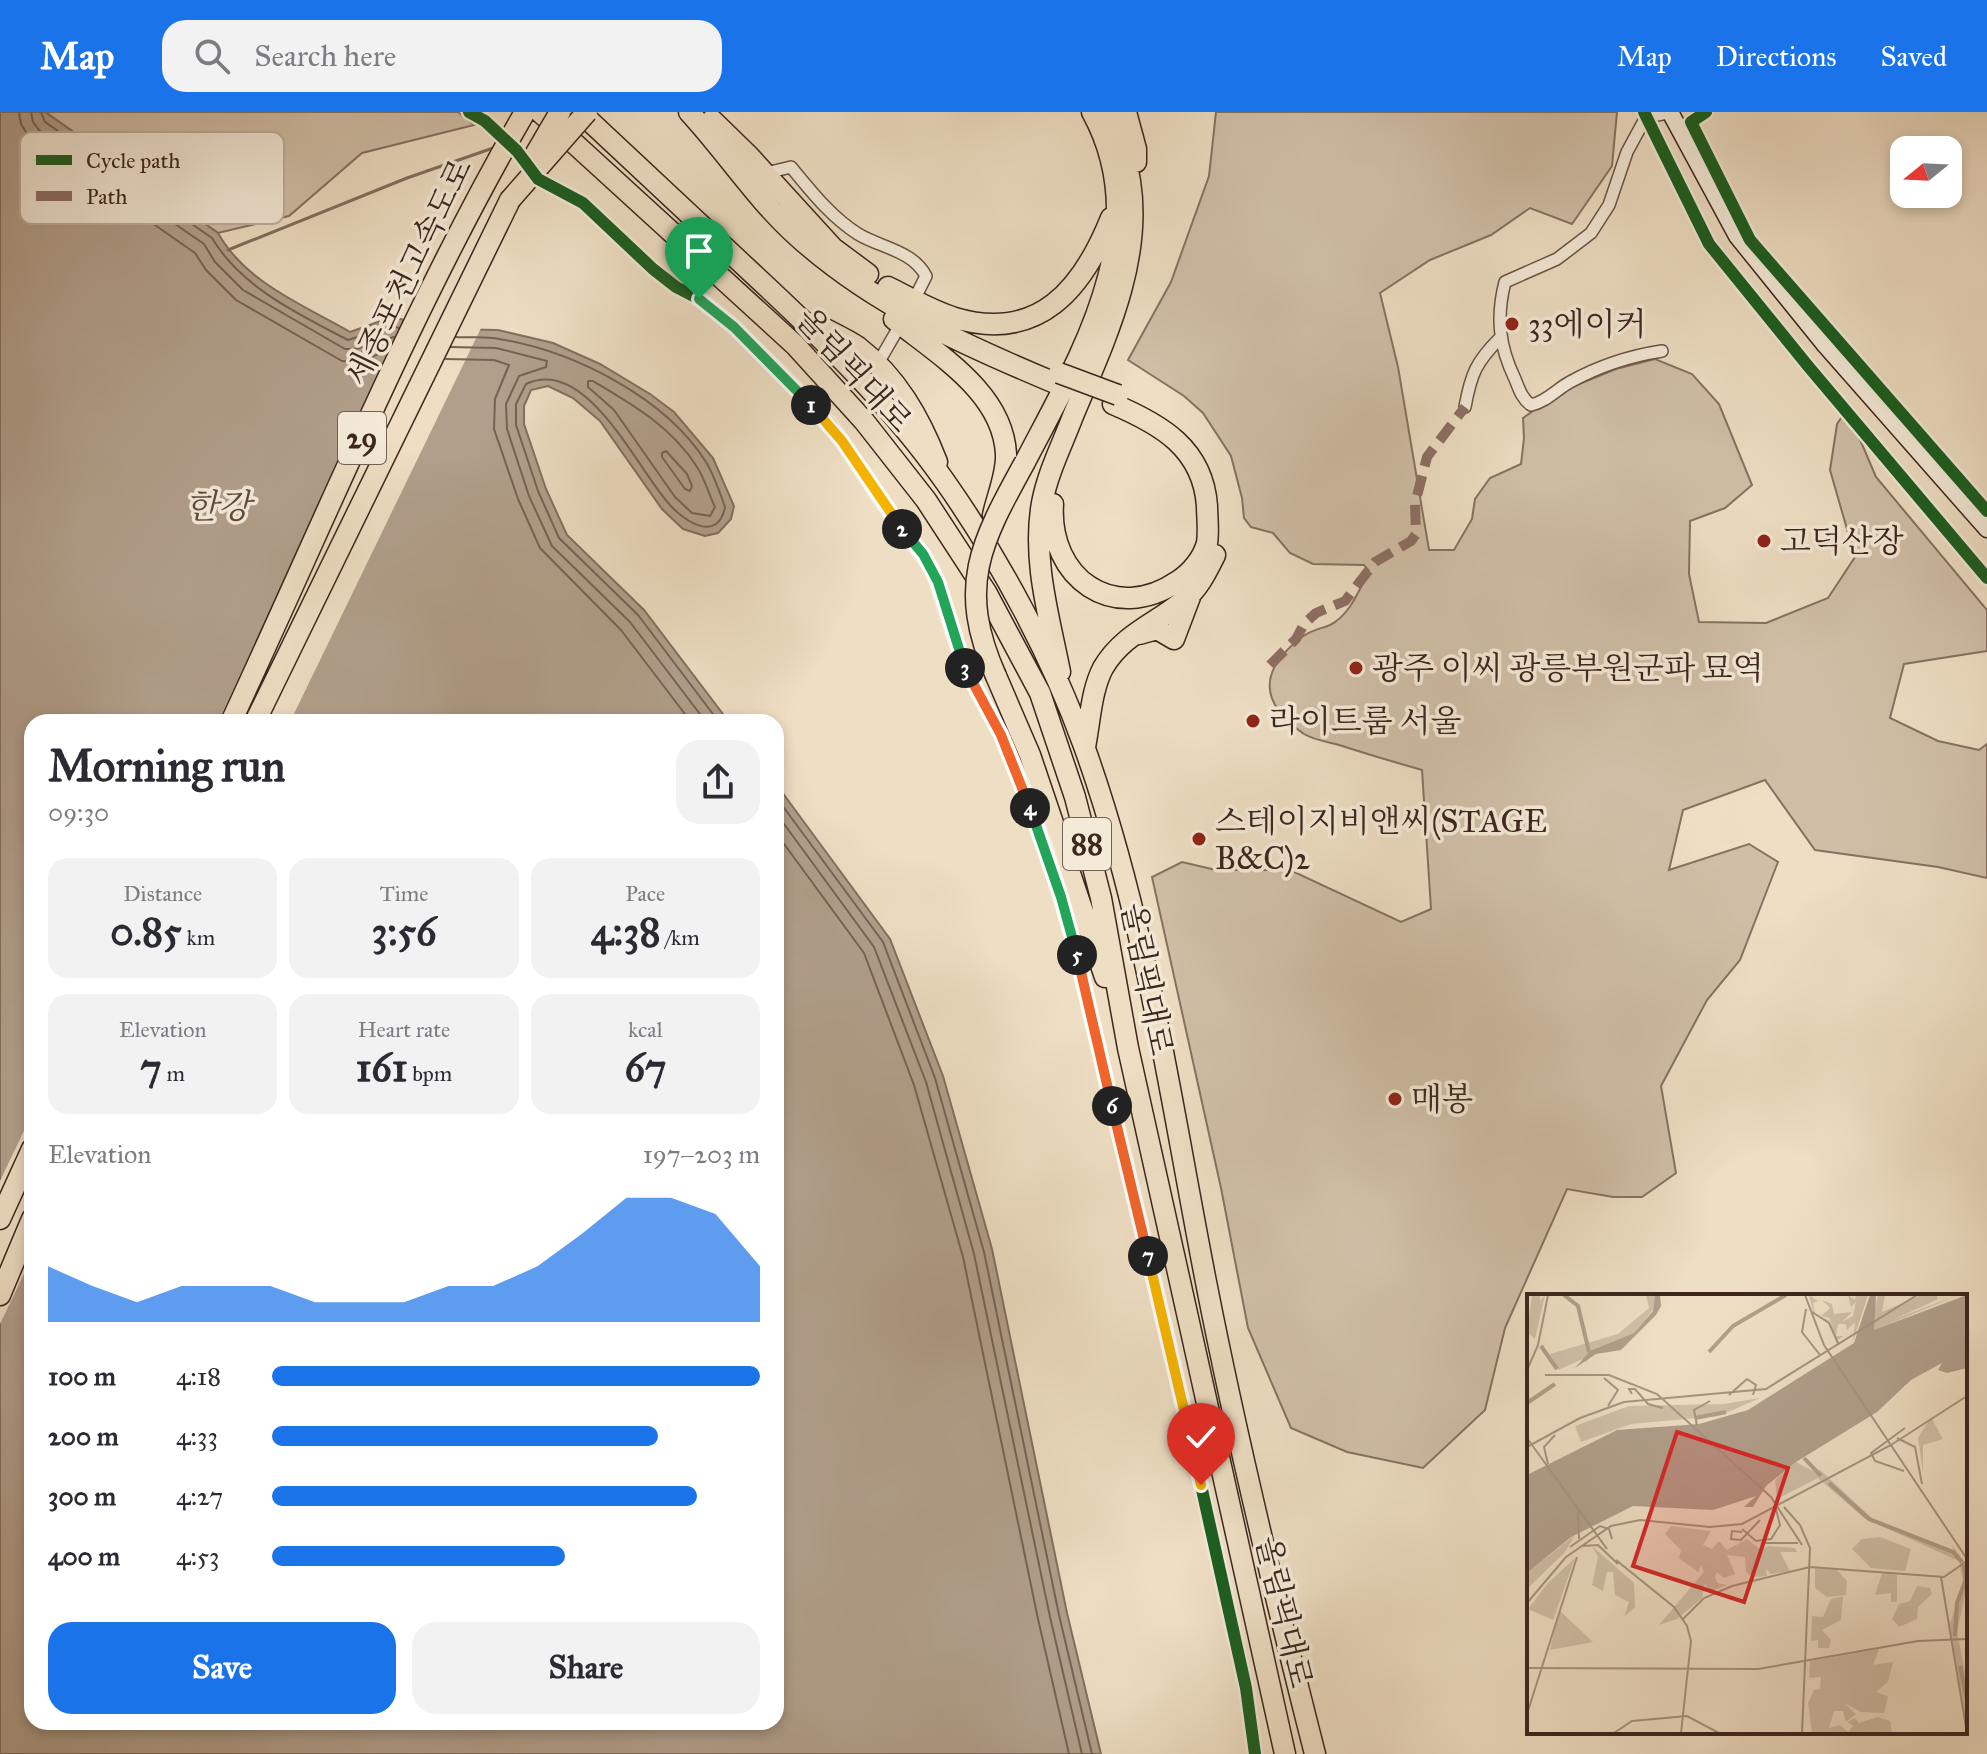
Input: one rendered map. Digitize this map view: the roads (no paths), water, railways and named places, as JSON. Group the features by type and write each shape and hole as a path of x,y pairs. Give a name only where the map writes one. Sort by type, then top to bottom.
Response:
{"highway":[{"name":"세종포천고속도로","path":"235,714 427,298 525,112"},
{"name":"올림픽대로","path":"540,112 795,345 864,421 918,489 986,592 1040,693 1075,797 1101,898 1128,1048 1285,1754"},
{"name":"세종포천고속도로","path":"259,714 510,200 560,112"},
{"name":"올림픽대로","path":"580,112 795,313 879,399 944,480 993,555 1066,699 1085,747 1136,925 1223,1371 1270,1579 1315,1754"},
{"path":"510,200 587,112"},
{"path":"674,112 744,164 766,173 833,248 918,310 957,332 1057,378"},
{"path":"689,112 744,164"},
{"path":"703,112 795,234 975,386 997,419 1016,460"},
{"path":"712,112 744,164"},
{"path":"888,287 956,318 987,323 1020,322 1050,308 1076,283 1096,255 1124,202 1092,112"},
{"path":"1066,699 1043,594 1039,542 1042,505 1050,472 1115,315 1129,248 1122,145 1110,112"},
{"path":"1126,112 1136,149 1093,328 1016,460 989,528 977,567 975,593 983,646 1030,755 1128,1048"},
{"path":"834,267 940,334 1115,400 1162,413 1173,421 1197,451 1210,475 1221,527 1215,555 1185,600 1124,641 1112,655 1097,680 1085,747"},
{"path":"795,313 858,347 890,377 922,423 944,480"},
{"path":"1057,456 1052,516 1056,544 1077,578 1092,589 1117,597 1144,597 1168,589 1186,576 1199,561 1207,542 1206,499 1201,479 1180,443 1167,431 1115,400"},
{"path":"0,1219 24,1166"},
{"path":"0,1295 24,1238"}],"main road":[{"path":"1672,112 1737,236 1825,345 1987,529"}],"street":[{"path":"1662,351 1642,354 1593,370 1531,405 1525,400 1509,368 1500,338 1500,300 1505,282 1557,259 1591,233 1609,205 1627,152 1646,117 1672,112"},
{"path":"766,173 791,167 818,199 859,234 910,257 920,265 926,276 920,290 877,365"},
{"path":"1465,407 1473,372 1481,357 1500,338"}],"water":[{"name":"한강","path":"0,112 45,112 74,132 20,132 20,224 205,224 218,233 229,250 259,279 350,332 392,317 443,329 498,330 553,343 600,364 674,412 713,458 734,506 731,519 718,533 705,536 683,529 662,509 600,421 573,398 548,386 531,390 524,406 524,424 546,489 567,535 644,610 723,714 24,714 24,1730 784,1730 784,795 890,939 943,1076 992,1249 1067,1613 1101,1754 0,1754"}],"waterway":[{"path":"228,250 407,178 496,147"}],"place":[{"name":"33에이커","path":"1512,324"},
{"name":"고덕산장","path":"1764,541"},
{"name":"광주 이씨 광릉부원군파 묘역","path":"1356,668"},
{"name":"라이트룸 서울","path":"1253,721"},
{"name":"스테이지비앤씨(STAGE B&C)2","path":"1199,839"},
{"name":"매봉","path":"1395,1099"}]}
